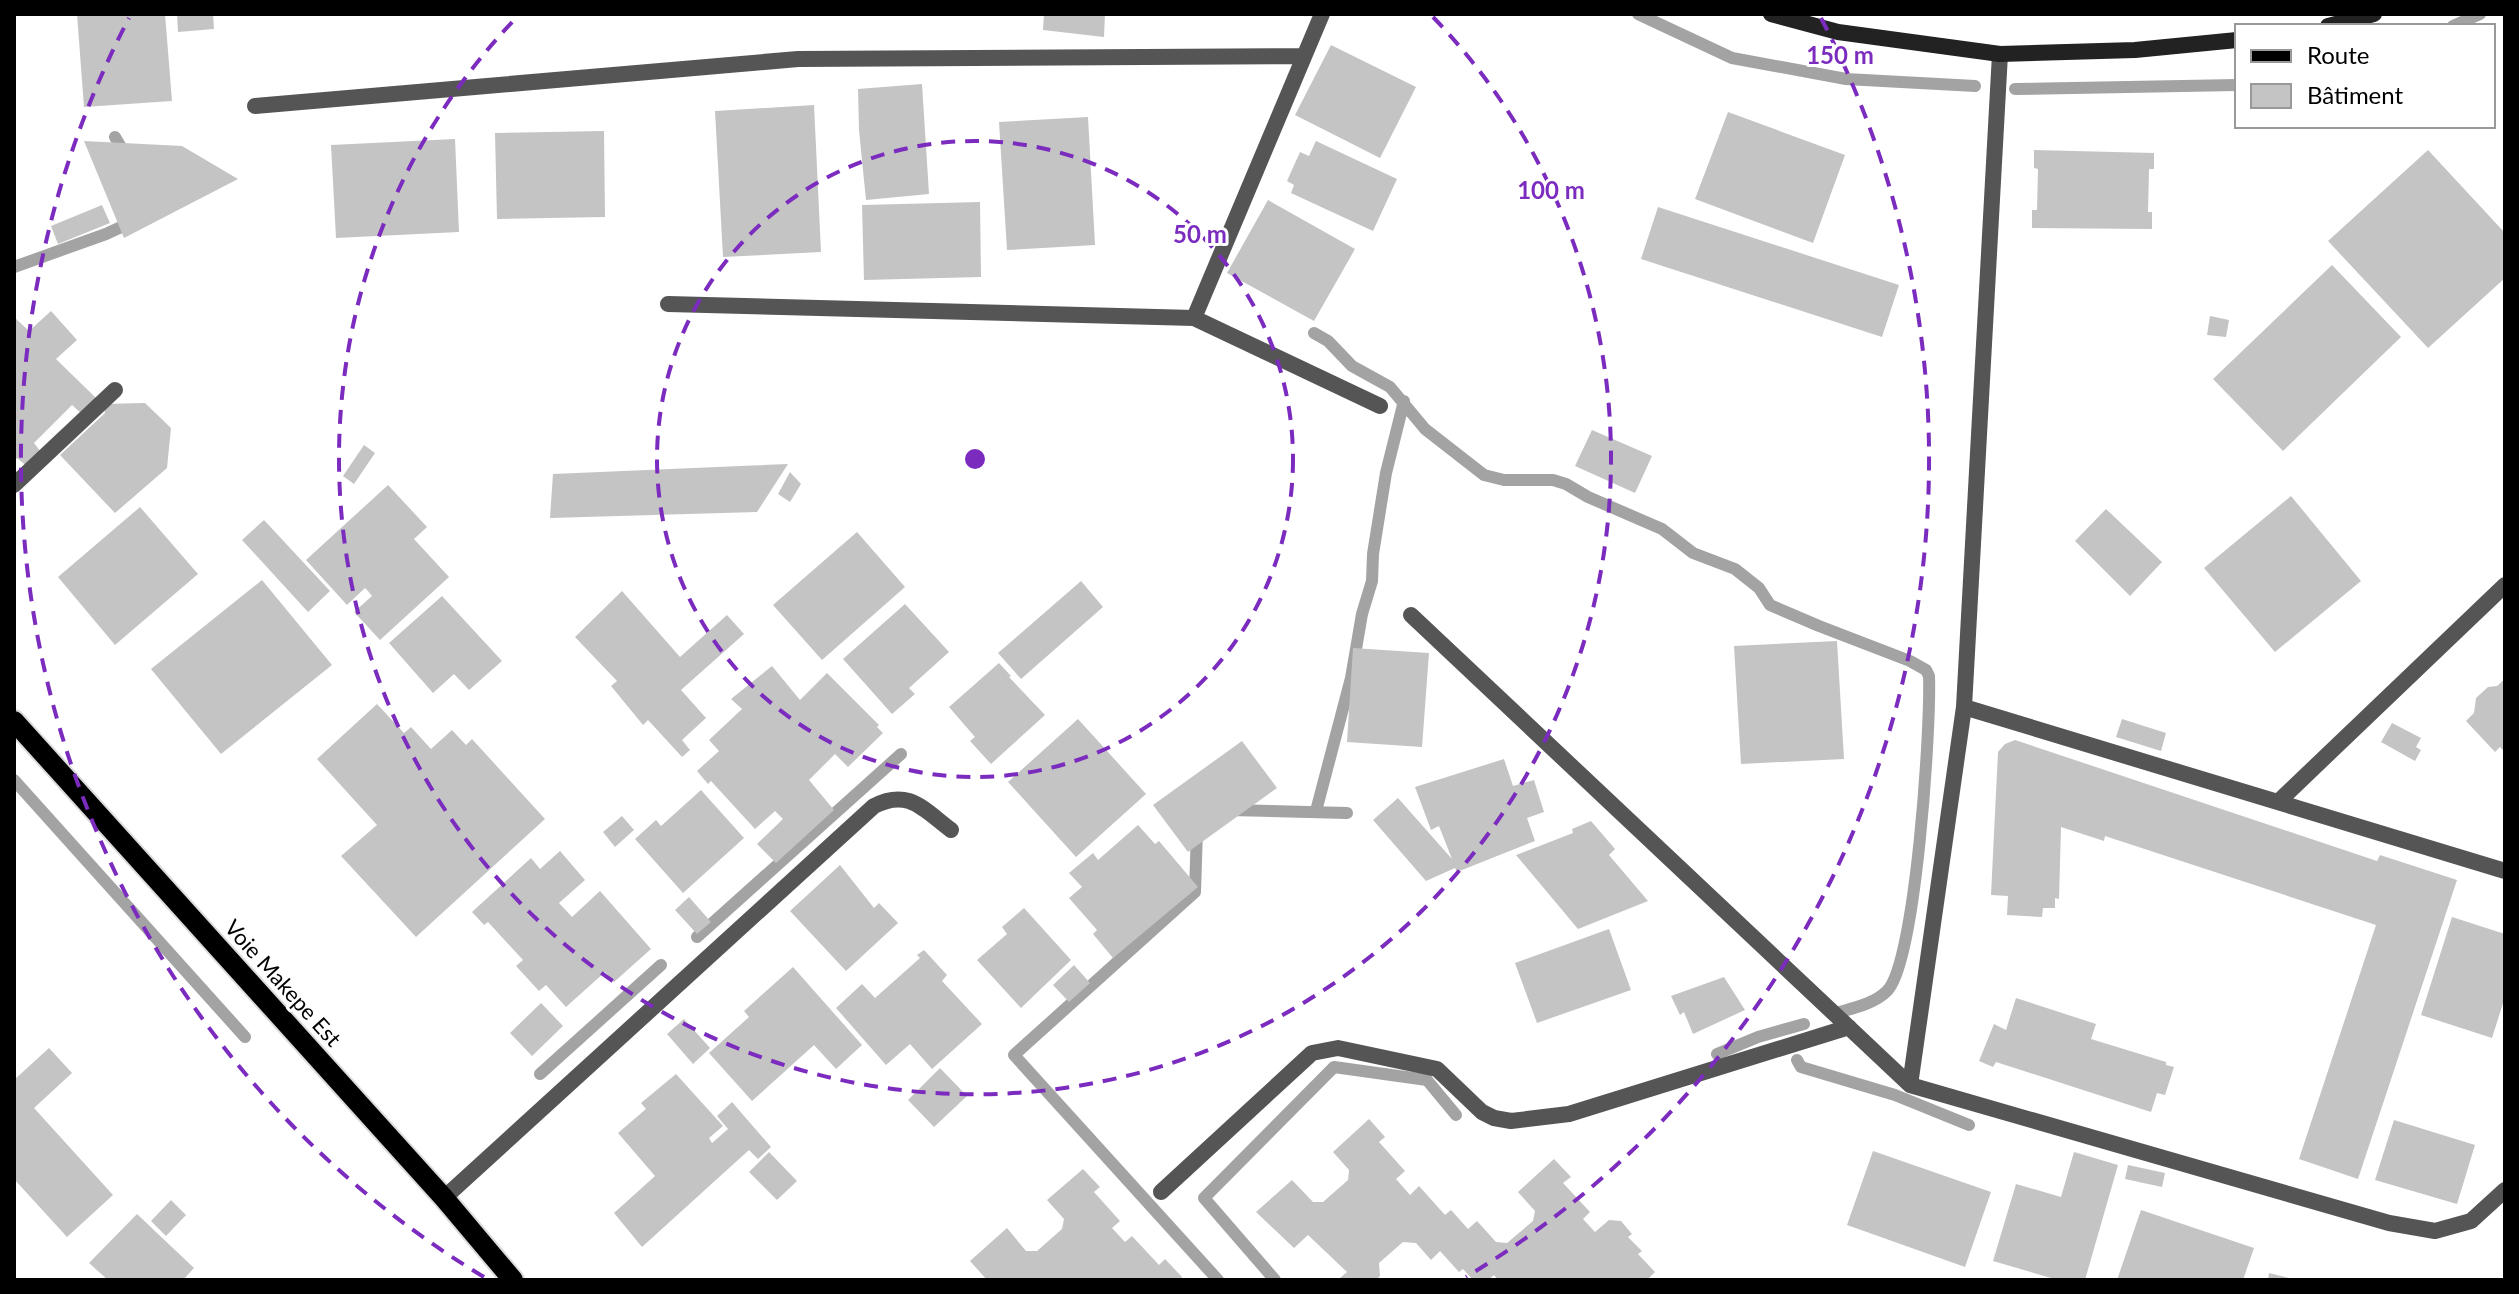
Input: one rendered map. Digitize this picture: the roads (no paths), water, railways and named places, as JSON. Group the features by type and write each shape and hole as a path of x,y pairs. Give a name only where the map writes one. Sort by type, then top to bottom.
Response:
{"main road":[{"name":"Voie Makepe Est","path":"14,721 444,1198 513,1280"}],"street":[{"path":"1194,318 1322,14"},
{"path":"1771,14 1838,32 2000,54 2135,50 2235,40"},
{"path":"2336,24 2374,14"},
{"path":"1910,1085 1964,707 2000,54"},
{"path":"255,106 798,59 1303,56"},
{"path":"668,304 1194,318 1380,406"},
{"path":"14,485 115,390"},
{"path":"2279,801 2505,585"},
{"path":"1411,615 1910,1085 2389,1223 2435,1231 2447,1228 2471,1221 2505,1190"},
{"path":"1964,707 2505,871"},
{"path":"444,1198 874,806 890,798 910,799 951,830"},
{"path":"1161,1192 1312,1053 1325,1049 1338,1048 1437,1069 1482,1112 1511,1121 1569,1114 1849,1027"}],"waterway":[{"path":"1638,14 1732,58 1846,79 1975,86"},
{"path":"2458,24 2480,14"},
{"path":"2015,89 2235,85"},
{"path":"115,137 126,156"},
{"path":"14,267 134,221"},
{"path":"1314,333 1328,341 1352,366 1390,387 1425,429 1484,475 1504,480 1553,480 1566,484 1588,497 1662,529 1693,553 1735,569 1759,588 1770,605 1926,670 1929,676 1929,703 1924,790 1914,892 1906,937 1897,971 1887,991 1863,1005 1836,1013"},
{"path":"1316,811 1351,678 1362,614 1372,581 1373,554 1386,473 1404,401"},
{"path":"697,937 901,754"},
{"path":"14,780 245,1037"},
{"path":"1229,810 1347,813"},
{"path":"1197,830 1195,892 1014,1055 1218,1280"},
{"path":"540,1074 661,965"},
{"path":"1717,1054 1758,1037 1804,1024"},
{"path":"1797,1060 1801,1067 1895,1095 1969,1125"},
{"path":"1275,1280 1204,1198 1334,1067 1427,1080 1456,1115"}]}
